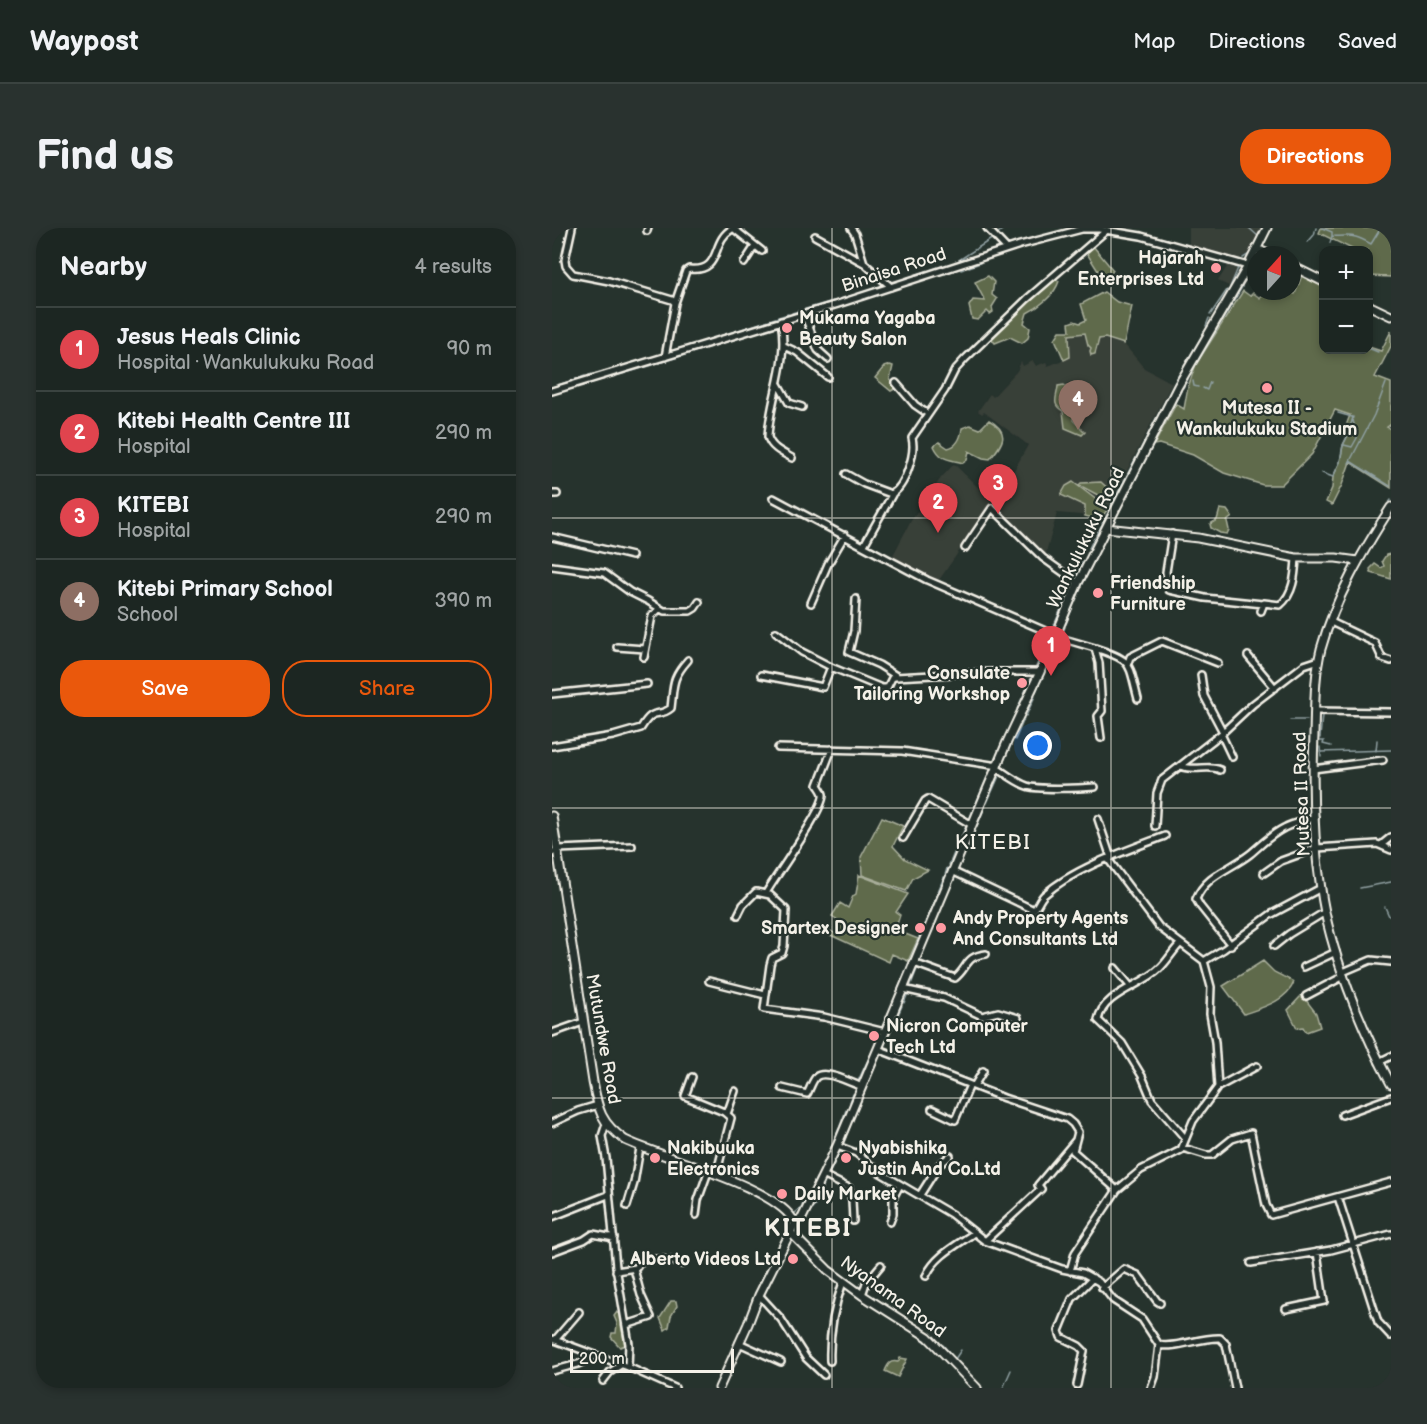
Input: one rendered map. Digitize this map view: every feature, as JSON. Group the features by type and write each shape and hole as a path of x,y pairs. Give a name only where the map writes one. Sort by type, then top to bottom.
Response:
{"main road":[{"name":"Wankulukuku Road","path":"1258,246 1267,228"},
{"name":"Wankulukuku Road","path":"719,1388 759,1295 837,1146 1007,742 1078,583 1178,386 1247,268"},
{"path":"1301,271 1319,280"},
{"path":"1373,307 1391,316"},
{"name":"Mutesa II Road","path":"1391,507 1388,518 1358,561 1330,622 1319,660 1313,770 1320,888 1325,912 1343,974 1379,1062 1391,1084"},
{"path":"1106,528 1214,540 1296,558 1336,558 1358,561"},
{"name":"Mutundwe Road","path":"552,816 555,851 583,1022 598,1106 606,1124 610,1130 640,1148 745,1186 767,1198 788,1214 795,1223"},
{"name":"Nyanama Road","path":"790,1232 828,1270 862,1296 928,1337 973,1386"}],"street":[{"path":"572,228 565,260 566,266 573,274 609,281 672,300 675,303"},
{"path":"665,357 675,303 686,271 705,269 716,253 723,236 733,228 762,251"},
{"path":"851,228 864,262"},
{"path":"987,228 1007,249"},
{"name":"Binaisa Road","path":"552,391 1063,233 1092,228 1107,230 1164,242 1247,266"},
{"path":"864,545 909,468 914,448 912,438 956,370 1027,298 1107,230"},
{"path":"815,236 864,262 891,287"},
{"path":"744,262 755,246"},
{"path":"804,314 818,350 828,360"},
{"path":"781,321 785,339 773,401 769,441 777,450 792,458"},
{"path":"784,346 802,355 828,377"},
{"path":"896,383 915,405 928,414"},
{"path":"778,384 789,403 802,407"},
{"path":"846,474 876,489 893,494"},
{"path":"773,498 927,580 1056,636 1095,648 1128,663"},
{"path":"965,548 992,508 1043,558 1078,583"},
{"path":"1172,534 1166,572 1169,590 1205,598 1262,607 1280,604 1287,598 1294,579 1296,558"},
{"path":"811,603 828,564 845,535"},
{"path":"552,537 632,556"},
{"path":"552,566 604,573 659,609"},
{"path":"856,599 854,631 849,652 879,665 898,677"},
{"path":"644,657 654,612 659,609 690,611 699,602"},
{"path":"1330,622 1375,643 1382,658 1391,661"},
{"path":"776,632 787,638 802,652 884,689 892,678 898,677 1040,672"},
{"path":"1138,699 1128,663 1130,657 1162,641 1218,663"},
{"path":"617,647 645,649"},
{"path":"1095,648 1099,663 1102,711 1098,716 1101,738"},
{"path":"1248,656 1275,688"},
{"path":"552,746 613,736 641,728 654,712 667,712 671,708 673,684 688,660"},
{"path":"1155,826 1157,793 1166,776 1222,733 1247,709 1304,664 1319,660"},
{"path":"761,675 823,687 831,667"},
{"path":"1201,675 1204,696 1232,757"},
{"path":"552,694 628,684 647,684"},
{"path":"1315,711 1391,712"},
{"path":"778,748 902,751 967,760 997,767 1030,787 1072,789 1095,787"},
{"path":"766,893 812,821 823,797 818,785 832,749"},
{"path":"1313,770 1383,760"},
{"path":"1180,765 1195,770 1215,768 1220,770"},
{"path":"903,838 928,799 972,825"},
{"path":"1231,945 1196,899 1200,890 1208,881 1249,854 1269,837 1287,826 1315,817"},
{"path":"1098,819 1110,859 1159,927 1204,961 1211,987 1210,1014 1218,1087"},
{"path":"952,871 1034,910 1043,896 1061,882 1165,836"},
{"path":"1381,845 1391,837"},
{"path":"1264,873 1281,861 1317,848 1381,845 1391,850"},
{"path":"555,851 632,846"},
{"path":"1204,961 1231,945 1270,915 1320,888"},
{"path":"738,915 743,905 754,893 766,893 779,902 787,912 784,946 781,954 774,956 771,960 764,1009 824,1017 885,1032"},
{"path":"1274,946 1294,930 1325,912"},
{"path":"1180,944 1159,969 1137,984 1130,986 1103,1007 1098,1020 1122,1044 1142,1076 1152,1100 1185,1138"},
{"path":"1304,967 1336,952"},
{"path":"914,963 955,978 970,960 977,955 987,954"},
{"path":"1306,996 1371,960 1391,962"},
{"path":"1114,968 1130,986"},
{"path":"709,981 765,995"},
{"path":"903,988 950,1000 982,1016 998,1012 1018,1018"},
{"path":"552,1033 583,1022"},
{"path":"878,1048 1067,1119 1077,1128 1077,1140 1073,1151 1117,1190"},
{"path":"1379,1062 1391,1056"},
{"path":"1183,1148 1193,1121 1218,1087 1257,1066"},
{"path":"932,1109 955,1120 972,1085 983,1071"},
{"path":"782,1088 807,1094 816,1077 822,1074 862,1087"},
{"path":"692,1077 686,1096 727,1114 731,1121 712,1173 698,1200 696,1215"},
{"path":"727,1114 735,1091"},
{"path":"1342,1114 1391,1097"},
{"path":"552,1123 578,1111 598,1106"},
{"path":"606,1124 602,1136 608,1195 616,1271 629,1344 625,1366"},
{"path":"1070,1271 1080,1246 1117,1190 1141,1170 1183,1148 1212,1155 1232,1139 1251,1133 1266,1205 1271,1215 1391,1182"},
{"path":"985,1241 1041,1189 1038,1185 1047,1172 1077,1140"},
{"path":"837,1146 856,1154 879,1172 951,1214 985,1241 1070,1271 1083,1273 1099,1282 1113,1300 1142,1319 1159,1345 1155,1377 1151,1388"},
{"path":"627,1206 634,1183 640,1148"},
{"path":"920,1195 939,1165 950,1156"},
{"path":"823,1175 849,1188 853,1221"},
{"path":"890,1222 893,1215 893,1198 900,1185"},
{"path":"552,1217 608,1195"},
{"path":"1338,1197 1378,1322 1391,1336"},
{"path":"926,1276 930,1268 953,1247 974,1233"},
{"path":"552,1252 584,1240 593,1234 614,1238"},
{"path":"1251,1263 1317,1252 1391,1234"},
{"path":"1286,1308 1324,1301 1317,1252"},
{"path":"616,1271 638,1268 641,1261 647,1260 682,1263"},
{"path":"862,1296 866,1283 881,1264"},
{"path":"626,1324 651,1317 634,1276 634,1269"},
{"path":"1102,1287 1124,1269 1138,1275 1160,1303"},
{"path":"1077,1385 1084,1351 1060,1337 1059,1331 1072,1299 1093,1278"},
{"path":"830,1361 835,1308 843,1281"},
{"path":"759,1295 781,1318 806,1358 824,1375"},
{"path":"579,1312 554,1340 625,1366 675,1388"},
{"path":"1159,1345 1168,1347 1205,1338 1220,1338 1226,1344 1235,1388"},
{"path":"740,1343 781,1362"},
{"path":"552,1371 578,1365 596,1356"},
{"path":"603,1381 610,1372 625,1366"}],"shaded area":[{"path":"1189,228 1262,228 1253,246 1247,246 1247,254 1240,258 1232,258 1189,245"},
{"path":"1230,262 1238,267 1238,270 1229,286 1218,281"},
{"path":"1085,333 1124,344 1144,368 1172,383 1101,521 1081,515 1057,513 1045,557 998,509 1000,496 1028,445 984,412 982,414 978,411 990,394 993,397 1017,371 1021,362 1023,366 1033,361 1036,366 1046,362 1048,366 1070,357 1069,335"},
{"path":"954,464 993,502 937,583 891,559 911,521 941,478"}],"green space":[{"path":"1321,228 1391,228 1391,277 1373,276 1373,246 1346,246 1319,233"},
{"path":"1093,246 1113,270 1109,277 1098,271 1086,252"},
{"path":"988,276 994,282 992,295 997,299 992,307 993,312 990,314 987,311 978,320 972,319 969,306 973,300 985,301 975,282"},
{"name":"Mutesa II - Wankulukuku Stadium","path":"1301,276 1319,285 1319,354 1373,354 1373,348 1381,351 1391,331 1391,346 1375,377 1391,383 1391,424 1387,427 1391,429 1391,488 1350,462 1332,505 1326,502 1348,435 1347,423 1350,415 1335,410 1312,454 1281,485 1263,485 1224,473 1193,455 1159,444 1154,445 1176,404 1184,409 1188,387 1196,364 1243,291 1247,294 1247,300 1301,300"},
{"path":"1054,279 1059,281 1054,291 1041,304 1027,313 1024,323 1030,328 1028,338 1022,343 1010,337 995,343 991,338"},
{"path":"1104,292 1117,302 1132,306 1124,344 1105,338 1099,339 1095,354 1091,355 1091,348 1085,333 1069,335 1070,357 1064,360 1055,339 1060,331 1070,331 1069,323 1074,321 1080,323 1086,320 1081,304"},
{"path":"893,366 890,379 895,389 891,391 875,378 884,367"},
{"path":"1064,385 1073,393 1083,396 1082,404 1075,408 1073,420 1085,432 1082,435 1065,428 1063,411 1057,406 1058,386"},
{"path":"989,420 1000,429 1003,438 990,459 969,451 967,460 963,463 950,460 943,457 934,446 939,442 948,448 951,447 958,441 962,428 970,425 980,429"},
{"path":"1073,482 1106,507 1107,510 1100,520 1085,516 1085,506 1061,495 1066,486"},
{"path":"1101,482 1114,494 1111,502 1079,485"},
{"path":"1220,509 1227,510 1232,517 1227,521 1229,530 1227,534 1211,528 1210,524 1217,520"},
{"path":"1391,554 1391,579 1371,573 1370,569 1375,564 1381,568 1384,566 1382,561 1386,555"},
{"path":"882,817 903,826 893,846 905,859 928,870 913,878 906,891 862,875 861,857"},
{"path":"859,875 908,894 896,912 900,915 897,924 893,923 890,928 918,939 908,961 892,954 889,962 824,932 825,929 837,934 840,925 837,923 838,920 832,916 840,903 848,908 856,894"},
{"path":"1263,961 1274,972 1294,982 1291,989 1280,999 1244,1014 1223,986"},
{"path":"1302,995 1316,1013 1320,1027 1306,1032 1303,1027 1297,1028 1288,1010"},
{"path":"671,1301 676,1301 677,1306 671,1316 669,1327 665,1330 660,1318"},
{"path":"617,1312 623,1316 621,1325 625,1345 620,1347 611,1337 612,1333 616,1333 617,1323 614,1316"},
{"path":"900,1358 907,1359 898,1377 885,1371 890,1363 898,1362"}],"waterway":[{"path":"998,233 1005,228"},
{"path":"1249,228 1259,237"},
{"path":"1308,242 1316,228"},
{"path":"1322,228 1332,232 1332,236 1356,237 1371,244 1379,231"},
{"path":"1330,243 1332,236"},
{"path":"1243,258 1251,253 1259,237"},
{"path":"959,260 993,238"},
{"path":"946,265 957,262"},
{"path":"969,267 980,263"},
{"path":"1230,263 1238,269"},
{"path":"930,270 942,266"},
{"path":"1230,287 1238,268"},
{"path":"903,279 927,271"},
{"path":"945,274 952,271"},
{"path":"1301,274 1319,284"},
{"path":"1244,282 1247,277"},
{"path":"894,282 899,281"},
{"path":"838,300 885,285"},
{"path":"1191,373 1242,287"},
{"path":"1210,315 1227,290"},
{"path":"792,313 833,301"},
{"path":"695,344 788,314"},
{"path":"1206,326 1209,318"},
{"path":"659,363 768,329"},
{"path":"1183,368 1204,332"},
{"path":"668,353 690,345"},
{"path":"1373,350 1378,352"},
{"path":"634,363 662,355"},
{"path":"619,367 629,365"},
{"path":"612,377 653,365"},
{"path":"602,372 615,368"},
{"path":"589,375 598,373"},
{"path":"1111,506 1179,374"},
{"path":"552,387 585,376"},
{"path":"580,386 605,379"},
{"path":"1183,388 1188,379"},
{"path":"1193,381 1194,386 1198,387"},
{"path":"1203,388 1207,390 1210,382"},
{"path":"1349,463 1374,415 1386,383"},
{"path":"554,394 567,390"},
{"path":"1115,519 1181,391"},
{"path":"1338,413 1352,417"},
{"path":"1322,473 1333,477 1340,462 1343,445 1353,417"},
{"path":"1344,445 1352,447 1357,438 1353,420"},
{"path":"1350,461 1390,486"},
{"path":"1378,519 1391,500"},
{"path":"1099,530 1110,509"},
{"path":"1096,535 1098,531"},
{"path":"1100,549 1106,535"},
{"path":"1089,548 1094,538"},
{"path":"1076,598 1098,552"},
{"path":"1074,578 1082,562"},
{"path":"1354,577 1358,570"},
{"path":"1052,630 1072,583"},
{"path":"1066,624 1075,601"},
{"path":"1062,635 1065,627"},
{"path":"1035,669 1050,634"},
{"path":"1054,653 1059,640"},
{"path":"1048,667 1052,657"},
{"path":"1017,709 1033,674"},
{"path":"1041,681 1044,674"},
{"path":"1036,692 1038,687"},
{"path":"1026,716 1035,696"},
{"path":"1320,738 1322,715 1354,714"},
{"path":"1383,715 1391,716"},
{"path":"1005,739 1014,716"},
{"path":"1015,740 1024,719"},
{"path":"1290,720 1307,720"},
{"path":"1376,751 1377,740"},
{"path":"1320,741 1331,746"},
{"path":"998,756 1003,743"},
{"path":"1320,747 1321,757"},
{"path":"1320,752 1391,750"},
{"path":"970,817 991,768"},
{"path":"987,803 1000,774"},
{"path":"977,826 985,807"},
{"path":"959,842 967,824"},
{"path":"957,870 975,829"},
{"path":"955,851 958,844"},
{"path":"949,865 954,853"},
{"path":"945,875 947,868"},
{"path":"947,894 955,876"},
{"path":"919,937 944,877"},
{"path":"1360,888 1391,882"},
{"path":"1319,898 1321,911"},
{"path":"931,934 942,906"},
{"path":"1385,907 1391,917"},
{"path":"1322,915 1326,928"},
{"path":"895,997 918,940"},
{"path":"924,949 928,940"},
{"path":"919,962 921,957"},
{"path":"910,987 918,967"},
{"path":"904,1003 908,993"},
{"path":"891,1008 893,1002"},
{"path":"898,1015 902,1006"},
{"path":"882,1029 889,1011"},
{"path":"891,1030 895,1021"},
{"path":"858,1081 880,1034"},
{"path":"882,1048 888,1035"},
{"path":"869,1082 880,1054"},
{"path":"861,1099 867,1085"},
{"path":"850,1102 853,1094"},
{"path":"855,1112 857,1108"},
{"path":"840,1126 846,1110"},
{"path":"848,1132 854,1115"},
{"path":"834,1141 839,1128"},
{"path":"842,1146 846,1137"},
{"path":"836,1159 840,1152"},
{"path":"829,1174 835,1162"},
{"path":"812,1187 816,1178"},
{"path":"822,1189 825,1182"},
{"path":"805,1200 807,1196"},
{"path":"817,1203 820,1196"},
{"path":"802,1206 804,1202"},
{"path":"811,1210 815,1206"},
{"path":"795,1213 801,1208"},
{"path":"866,1293 920,1328"},
{"path":"921,1338 939,1353"},
{"path":"934,1338 939,1342"},
{"path":"943,1345 955,1359 961,1350"},
{"path":"959,1363 970,1375"},
{"path":"1003,1388 1011,1370"},
{"path":"973,1379 982,1388"}],"place":[{"name":"Hajarah Enterprises Ltd","path":"1216,268"},
{"name":"Mukama Yagaba Beauty Salon","path":"787,328"},
{"name":"Mutesa II - Wankulukuku Stadium","path":"1267,388"},
{"name":"Kitebi Primary School","path":"1078,430"},
{"name":"KITEBI","path":"998,514"},
{"name":"Kitebi Health Centre III","path":"938,533"},
{"name":"Friendship Furniture","path":"1098,593"},
{"name":"Jesus Heals Clinic","path":"1051,676"},
{"name":"Consulate Tailoring Workshop","path":"1022,683"},
{"name":"Smartex Designer","path":"920,928"},
{"name":"Andy Property Agents And Consultants Ltd","path":"941,928"},
{"name":"Nicron Computer Tech Ltd","path":"874,1036"},
{"name":"Nakibuuka Electronics","path":"655,1158"},
{"name":"Nyabishika Justin And Co.Ltd","path":"846,1158"},
{"name":"Daily Market","path":"782,1194"},
{"name":"Alberto Videos Ltd","path":"793,1259"}],"district":[{"name":"KITEBI","path":"993,842"},
{"name":"KITEBI","path":"808,1228"}]}
